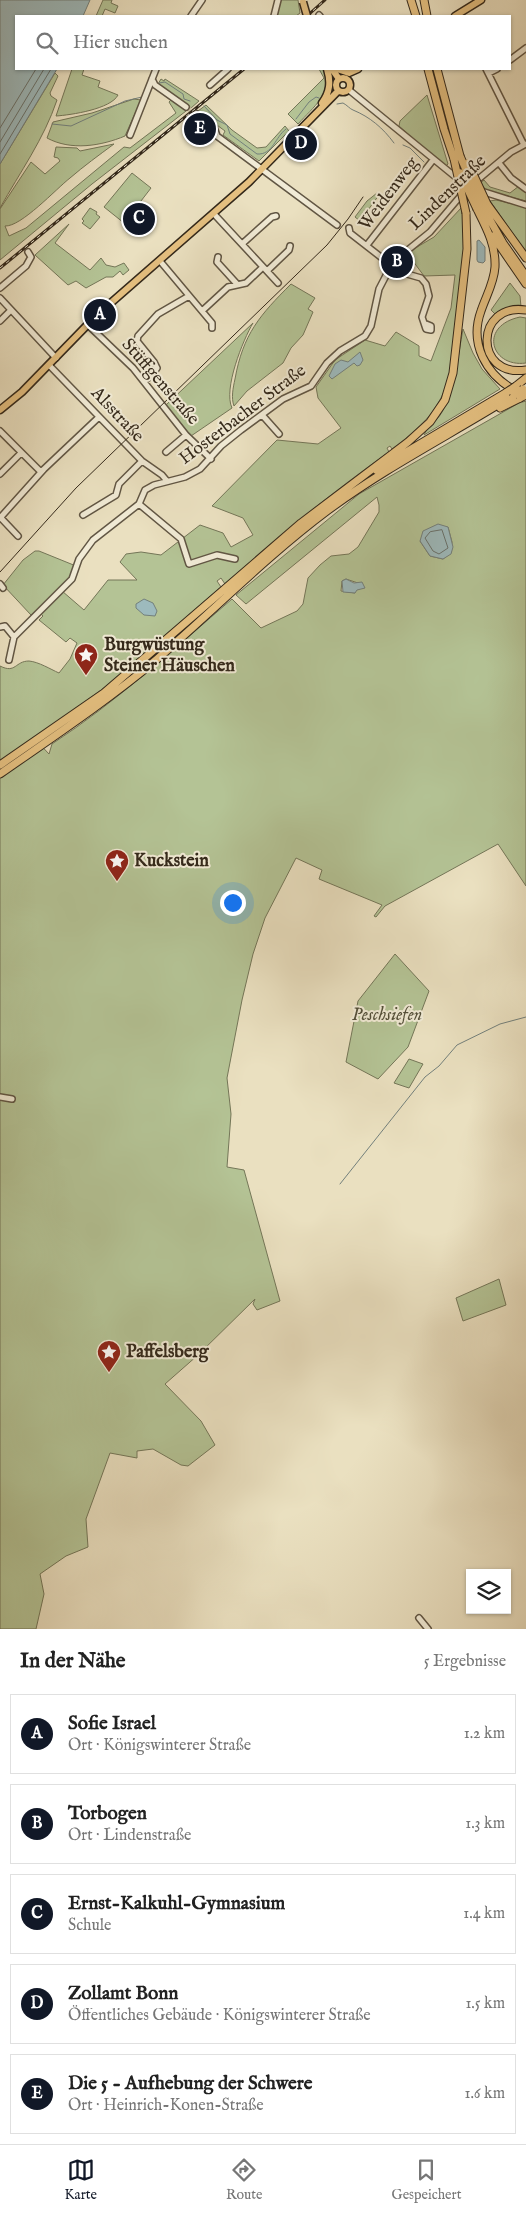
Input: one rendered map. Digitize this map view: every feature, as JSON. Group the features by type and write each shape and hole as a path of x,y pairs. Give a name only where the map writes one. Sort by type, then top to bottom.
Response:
{"highway":[{"path":"410,0 416,15"},
{"path":"424,0 427,15"},
{"path":"428,70 435,99 482,206 526,276"},
{"path":"0,765 104,693 301,523 408,442 434,416 444,400 452,380 467,249 466,213 459,156 437,70"},
{"path":"459,156 482,206 526,258"},
{"path":"482,206 483,221 493,247 495,264 492,283 479,318 478,347 492,373 509,388 522,392"},
{"path":"483,221 526,284"},
{"path":"526,310 509,311 499,315 489,328 487,342 491,356 500,366 512,371 526,370"},
{"path":"0,774 129,682 312,522 359,488 405,459 492,409 502,408 522,392 526,378"},
{"path":"333,498 397,456 507,392 522,392"}],"main road":[{"path":"458,15 481,0"},
{"path":"303,1 307,15"},
{"path":"318,110 328,91 330,80 327,70"},
{"path":"333,70 339,79"},
{"path":"339,70 345,73 356,70"},
{"path":"349,80 356,70"},
{"path":"338,91 336,84 339,79"},
{"path":"339,79 349,80"},
{"path":"338,91 343,93 349,90 351,85 349,80"},
{"path":"0,410 22,392 87,324 214,214 338,91"}],"street":[{"path":"192,15 202,0"},
{"path":"274,15 278,0"},
{"path":"511,59 526,48"},
{"path":"130,135 156,70"},
{"path":"210,85 227,70"},
{"path":"488,71 525,144"},
{"path":"152,79 155,84 186,107"},
{"path":"349,90 433,160 470,187 526,205"},
{"path":"194,113 214,127 217,136 337,223"},
{"name":"Lindenstraße","path":"392,265 430,232 470,187 525,144"},
{"name":"Weidenweg","path":"367,246 433,160"},
{"path":"499,163 511,178 526,189"},
{"path":"214,214 278,283"},
{"path":"242,244 272,217 276,216"},
{"path":"348,228 350,233 404,274 421,278 426,284 428,296 422,319 426,324"},
{"path":"202,311 228,287 246,283 289,250 290,246"},
{"path":"0,288 28,264 31,257 28,252"},
{"path":"218,257 217,262 237,284"},
{"path":"160,261 212,322 212,328"},
{"name":"Hosterbacher Straße","path":"14,637 72,579 80,559 93,540 139,504 143,493 149,487 190,475 211,459 228,440 283,399 311,386 334,357 368,332 379,289 392,265"},
{"path":"144,381 157,368 137,341 138,336 158,314 189,296"},
{"path":"0,298 56,358"},
{"path":"0,321 11,310"},
{"name":"Stüffgenstraße","path":"87,324 144,381 186,435 211,459"},
{"name":"Alsstraße","path":"49,365 142,461 162,475 167,481"},
{"path":"262,416 279,434"},
{"path":"18,536 0,518 41,472 99,417"},
{"path":"0,431 41,472"},
{"path":"166,452 186,435"},
{"path":"0,474 21,452"},
{"path":"83,515 116,495 119,484 142,461"},
{"path":"139,504 181,539 189,564 217,556 234,559"},
{"path":"0,627 5,626 14,637 9,660"},
{"path":"0,1098 12,1100"},
{"path":"420,1618 428,1629"}],"green space":[{"path":"103,0 112,0 111,3 118,6 115,13 105,9 102,15 96,15"},
{"path":"281,0 298,0 300,13 297,15 277,15"},
{"path":"72,70 84,70 82,75 100,81 98,87 118,95 114,100 99,108 56,116"},
{"path":"320,70 324,70 326,78 324,93 298,124 288,114 324,78"},
{"path":"55,73 58,76 50,93 57,100 52,114 39,142 0,208 0,164"},
{"path":"161,79 164,81 165,79 199,101 191,108 158,84"},
{"path":"427,95 448,164 445,167 399,126 400,121"},
{"path":"134,99 141,100 125,136 86,146 66,145 47,138 53,122 92,113"},
{"path":"172,99 186,111 92,184 0,260 0,209 31,162 45,174 60,161 54,157 56,147 77,148 80,151 114,144 75,174 29,214 12,225 5,226 9,236 26,228 124,147 130,148 176,113 169,102"},
{"path":"206,105 232,130 257,148 266,147 285,126 289,131 259,161 223,135 225,131 198,111"},
{"path":"132,173 151,188 124,223 104,207"},
{"path":"484,180 490,187 510,193 519,186 526,190 526,201 487,191 480,183"},
{"path":"377,193 379,195 360,221 355,217 367,201"},
{"path":"496,200 526,207 526,252 490,201"},
{"path":"462,207 465,240 451,370 437,406 430,415 403,441 392,449 390,446 387,448 389,452 306,515 225,584 221,578 217,581 221,587 111,683 34,738 49,754 52,744 122,693 232,599 261,628 297,611 303,604 308,578 320,565 331,556 349,554 358,547 379,512 377,497 246,604 236,595 359,494 519,403 526,401 526,886 498,844 385,906 376,917 374,916 382,905 319,879 322,870 296,858 265,918 253,954 227,1078 231,1114 227,1167 244,1170 280,1301 257,1310 253,1304 255,1299 198,1355 165,1384 201,1421 215,1445 188,1466 181,1465 153,1449 137,1451 137,1458 110,1453 86,1519 88,1547 66,1556 40,1574 44,1594 36,1629 0,1629 0,666 9,669 29,661 41,664 59,673 70,659 77,643 70,638 66,642 39,620 43,616 39,612 62,591 84,610 108,580 137,580 120,562 126,554 141,552 161,555 200,525 223,533 231,547 253,535 243,518 212,506 277,440 318,444 341,428 318,398 316,387 335,360 365,340 385,346 396,332 419,346 419,356 431,361 451,308 455,275 424,276 407,253 434,237","holes":["448,527 452,542 451,553 443,559 430,556 420,541","346,579 358,583 355,593 341,591 342,581"]},
{"path":"90,208 97,212 96,214 100,217 90,229 82,223 84,221 82,219"},
{"path":"69,224 55,243 90,270 101,258 106,265 115,267 124,263 129,270 123,275 120,271 113,277 106,277 86,288 76,281 68,285 35,255"},
{"path":"510,283 520,296 521,307 503,309 495,314 491,310"},
{"path":"291,284 315,298 308,309 313,312 303,335 291,348 283,363 247,391 234,406 232,396 234,382 238,363 248,337 270,306"},
{"path":"520,317 526,318 526,363 514,363 504,359 498,353 494,345 494,337 498,329 507,322"},
{"path":"253,323 244,341 232,377 230,400 232,408 191,436 166,405"},
{"path":"463,329 482,369 500,389 424,435 441,414 447,400 456,370"},
{"path":"35,551 76,566 73,574 63,587 31,615 3,585 23,560"},
{"name":"Peschsiefen","path":"395,954 429,991 408,1047 378,1079 346,1062 358,1001"},
{"path":"409,1059 423,1064 409,1088 394,1083"},
{"path":"499,1279 506,1305 463,1321 456,1298"}],"water":[{"path":"0,0 90,0 83,15 15,15 15,70 56,70 0,164"},
{"path":"479,240 485,247 485,261 483,263 477,260 477,241"},
{"path":"360,352 363,360 360,365 357,366 354,363 332,379 329,376 335,364 341,360 348,362"},
{"path":"438,524 448,527 453,547 451,554 443,559 430,556 420,541 423,531"},
{"path":"346,579 354,583 362,582 365,588 357,590 355,593 343,592 342,581"},
{"path":"144,599 153,603 157,611 155,616 144,615 136,608 136,604"}],"waterway":[{"path":"159,83 165,82 183,94 184,99 190,101"},
{"path":"52,124 71,126 125,101 142,97"},
{"path":"296,119 309,102 316,97 319,98"},
{"path":"337,104 343,103 371,120 394,143"},
{"path":"204,106 217,120 227,125 230,134 257,154 267,152 286,129"},
{"path":"403,145 410,148 424,162"},
{"name":"Peschsiefen","path":"340,1184 425,1077 439,1066 457,1045 500,1024 526,1017"}],"tunnel":[{"path":"186,107 195,113"}],"tram line":[{"path":"0,572 76,488 327,245 363,197"}],"railway":[{"path":"308,15 325,0"},
{"path":"0,268 243,70"}],"place":[{"name":"Die 5 - Aufhebung der Schwere","path":"200,129"},
{"name":"Zollamt Bonn","path":"301,144"},
{"name":"Ernst-Kalkuhl-Gymnasium","path":"139,219"},
{"name":"Torbogen","path":"397,262"},
{"name":"Sofie Israel","path":"100,315"},
{"name":"Burgwüstung Steiner Häuschen","path":"86,676"},
{"name":"Kuckstein","path":"117,882"},
{"name":"Paffelsberg","path":"109,1373"}]}
